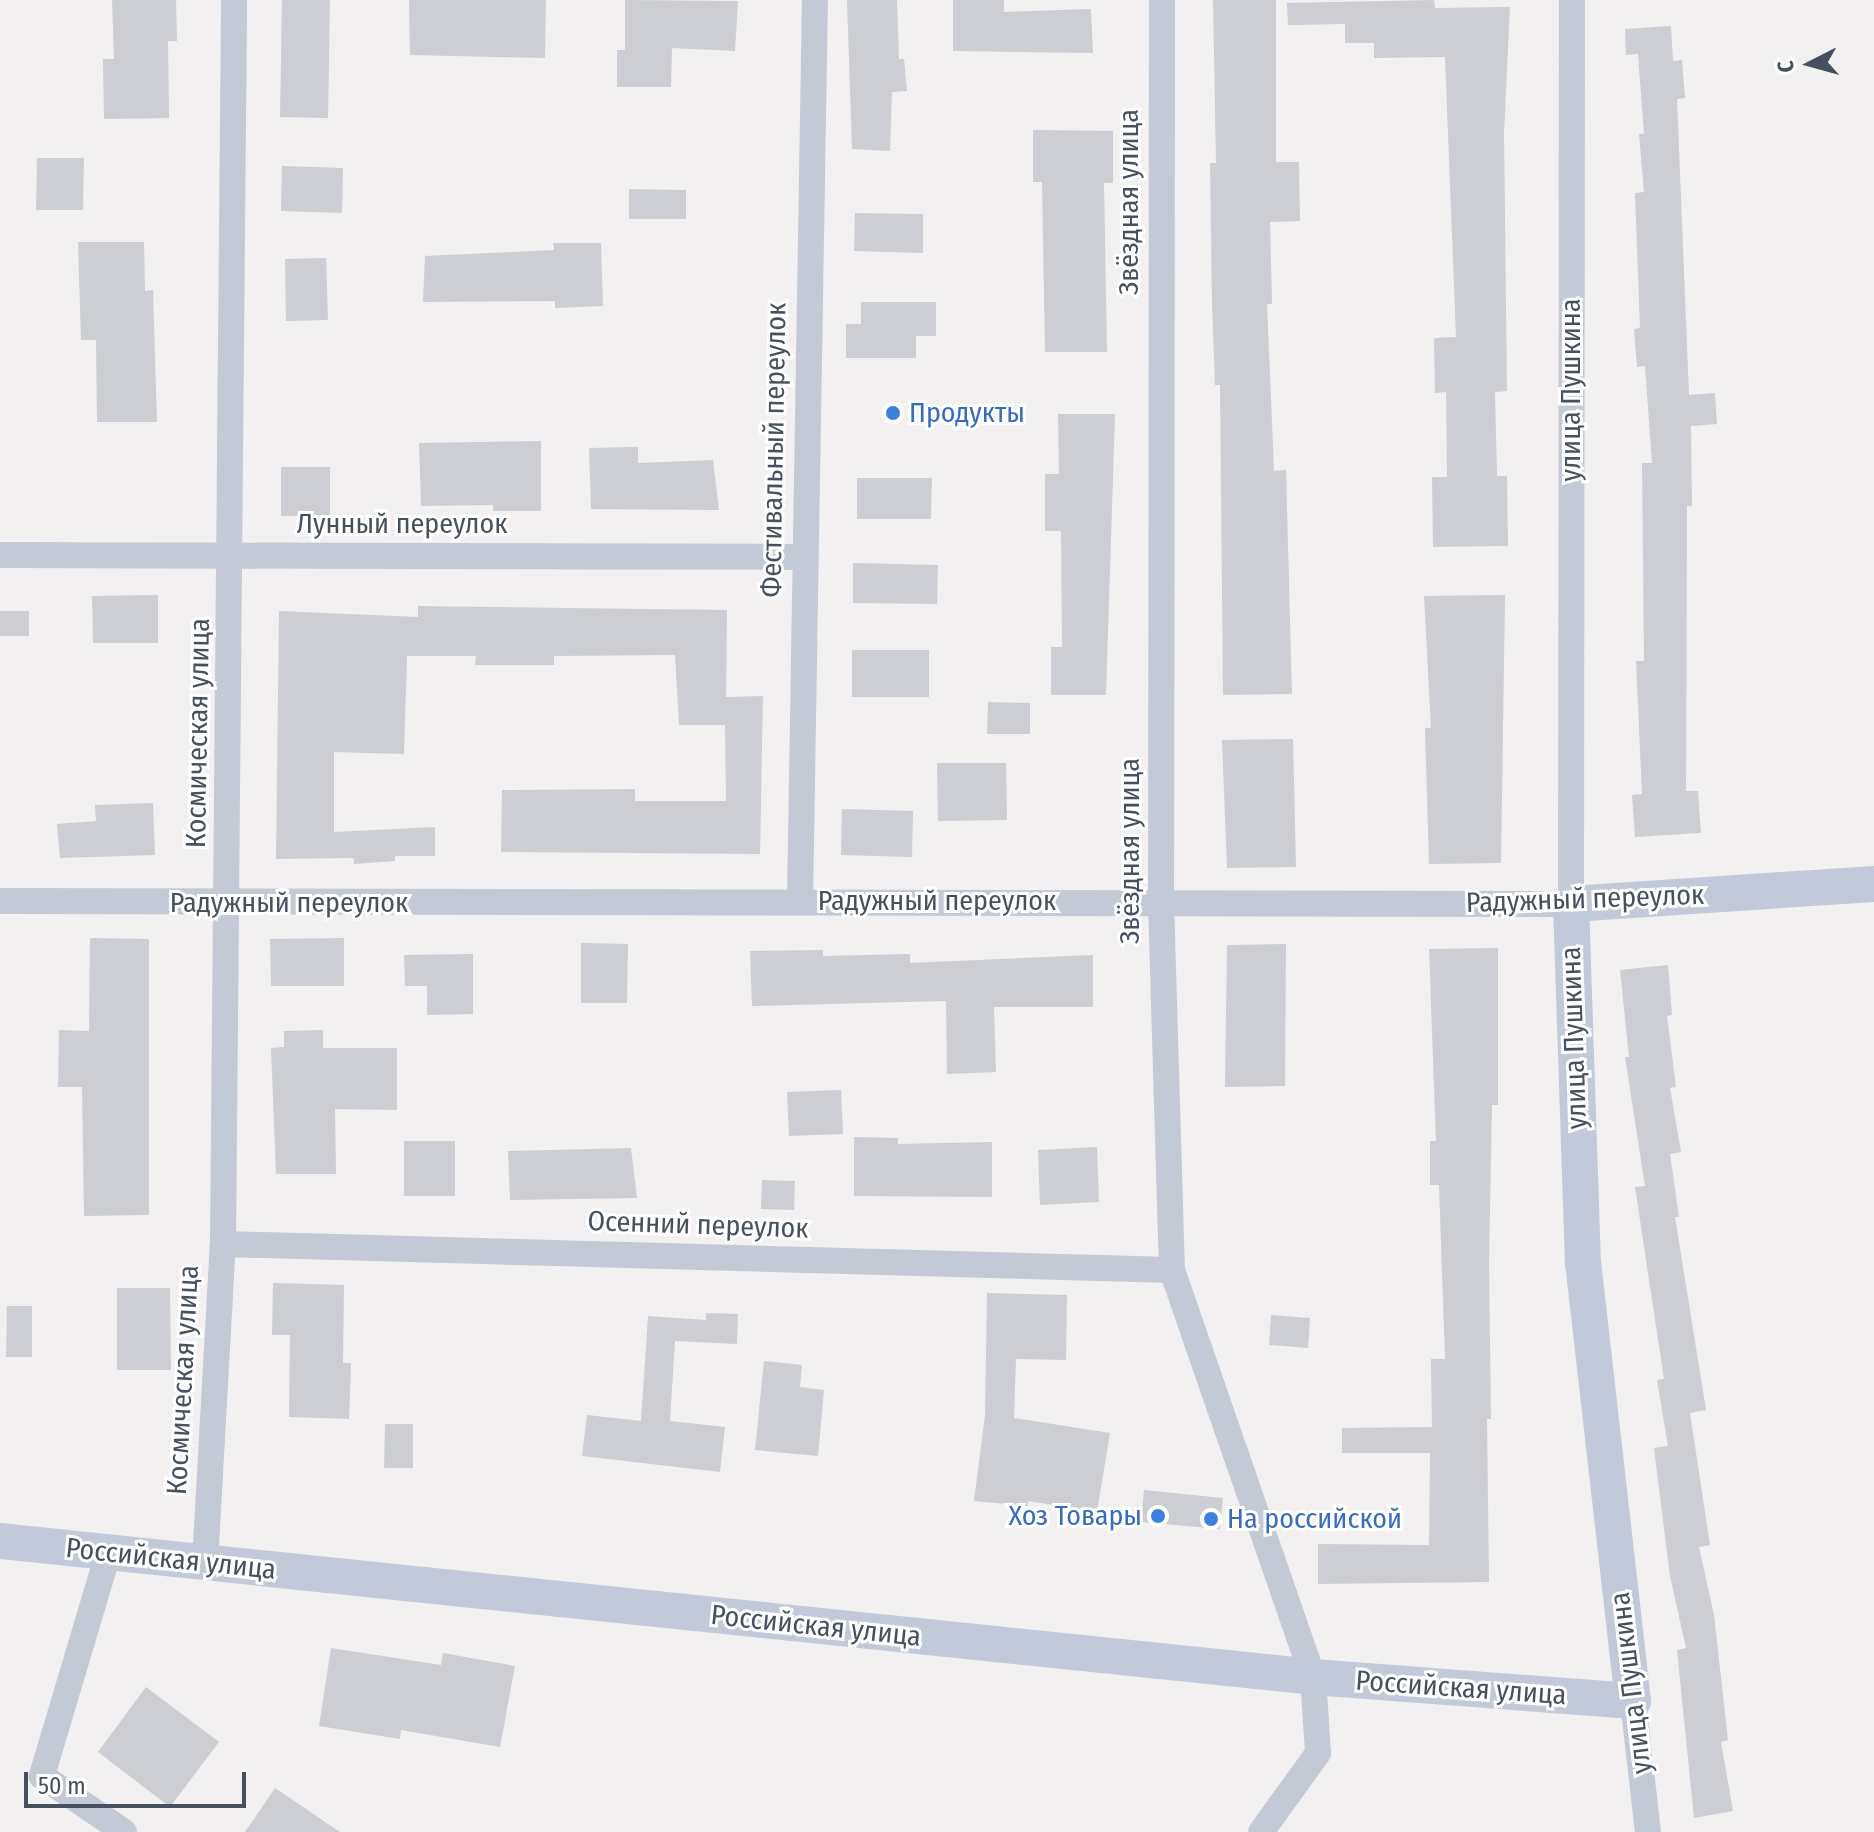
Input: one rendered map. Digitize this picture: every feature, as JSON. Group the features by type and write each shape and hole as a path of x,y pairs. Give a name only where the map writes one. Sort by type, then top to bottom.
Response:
{"street":[{"name":"Космическая улица","path":"205,1563 223,1244 233,555 234,0"},
{"name":"Фестивальный переулок","path":"800,901 803,557 815,0"},
{"name":"Звёздная улица","path":"1162,0 1161,902 1172,1270 1313,1677 1318,1753 1261,1832"},
{"name":"улица Пушкина","path":"1572,0 1571,904 1583,1265 1648,1832"},
{"name":"Лунный переулок","path":"0,555 803,557"},
{"name":"Радужный переулок","path":"0,901 228,905 800,901 1571,904 1874,884"},
{"name":"Осенний переулок","path":"223,1244 1172,1270"},
{"name":"Российская улица","path":"0,1541 1313,1677 1633,1701"},
{"path":"108,1554 42,1776 124,1832"}],"building":[{"path":"112,0 176,0 177,41 168,41 169,118 104,119 103,59 114,59"},
{"path":"282,0 330,0 328,118 280,117"},
{"path":"409,0 546,0 545,58 410,55"},
{"path":"625,0 738,1 735,51 672,48 671,87 617,87 617,50 625,50"},
{"path":"847,0 897,0 899,59 904,59 907,91 892,92 890,151 852,149"},
{"path":"953,0 1004,0 1004,12 1091,9 1093,53 953,51"},
{"path":"1213,0 1276,0 1276,162 1299,162 1300,221 1270,222 1272,304 1267,304 1274,471 1286,470 1292,694 1223,695 1220,385 1215,385 1212,305 1210,163 1216,163"},
{"path":"1434,0 1435,8 1510,7 1504,133 1507,391 1495,392 1497,476 1507,476 1508,546 1433,547 1432,477 1447,477 1446,392 1435,393 1434,338 1456,337 1445,57 1374,58 1374,43 1345,43 1345,24 1288,25 1287,3"},
{"path":"1671,26 1673,61 1682,60 1685,98 1677,99 1689,395 1715,393 1717,424 1691,426 1692,506 1687,506 1686,791 1698,791 1701,833 1635,837 1632,795 1642,794 1636,661 1644,661 1642,463 1652,463 1645,366 1637,367 1634,329 1640,328 1635,193 1644,192 1639,134 1644,134 1638,54 1626,55 1625,29"},
{"path":"1033,130 1113,131 1113,183 1104,183 1107,352 1045,352 1042,182 1033,182"},
{"path":"37,158 84,158 83,210 36,210"},
{"path":"282,166 343,168 342,213 281,211"},
{"path":"629,189 686,190 686,219 629,219"},
{"path":"855,213 923,214 923,253 854,251"},
{"path":"78,242 144,242 145,291 153,290 157,422 97,422 96,340 81,340"},
{"path":"553,243 601,243 603,306 555,308 555,301 423,302 425,256 554,250"},
{"path":"326,258 328,320 286,321 285,259"},
{"path":"861,302 936,302 936,336 916,336 916,358 846,358 846,324 861,324"},
{"path":"1058,414 1115,414 1106,695 1051,695 1051,647 1062,647 1061,531 1045,531 1045,474 1059,474"},
{"path":"541,441 541,511 493,511 493,505 421,506 419,443"},
{"path":"638,447 638,463 713,460 719,510 591,509 589,448"},
{"path":"281,467 330,467 330,516 281,516"},
{"path":"857,478 932,478 931,519 857,519"},
{"path":"853,563 938,565 937,604 853,603"},
{"path":"158,595 158,643 93,643 92,596"},
{"path":"1505,595 1501,863 1429,864 1425,728 1431,728 1424,596"},
{"path":"418,606 727,610 726,697 763,696 760,854 501,852 502,790 635,789 635,801 726,801 725,725 679,725 675,655 554,656 554,665 475,665 476,656 407,656 404,754 334,752 334,832 435,827 435,856 395,856 395,861 354,864 354,858 276,859 279,611 418,617"},
{"path":"0,611 29,611 29,636 0,636"},
{"path":"852,650 929,650 929,697 852,697"},
{"path":"988,702 1030,703 1030,734 987,734"},
{"path":"1293,739 1296,867 1227,868 1222,740"},
{"path":"937,763 1006,763 1007,820 938,821"},
{"path":"153,803 155,855 60,858 57,824 96,821 95,805"},
{"path":"842,809 913,811 912,857 841,855"},
{"path":"90,938 149,939 149,1215 84,1216 82,1087 58,1087 59,1030 89,1031"},
{"path":"344,938 344,986 271,986 270,939"},
{"path":"581,943 628,944 627,1003 581,1003"},
{"path":"1286,944 1285,1086 1225,1087 1227,945"},
{"path":"1498,948 1498,1105 1492,1105 1489,1263 1489,1582 1318,1584 1318,1544 1429,1545 1430,1453 1342,1453 1342,1428 1432,1427 1431,1359 1445,1359 1439,1185 1430,1185 1430,1141 1436,1141 1429,949"},
{"path":"823,950 823,956 910,954 910,963 1093,955 1093,1007 994,1007 996,1072 947,1074 946,1001 752,1006 750,951"},
{"path":"473,954 473,1014 427,1015 427,986 405,986 404,955"},
{"path":"1668,965 1672,1015 1667,1016 1676,1087 1670,1088 1681,1152 1670,1154 1679,1217 1675,1217 1706,1410 1690,1413 1710,1545 1699,1547 1714,1615 1728,1740 1721,1742 1733,1811 1694,1818 1677,1650 1686,1648 1670,1576 1654,1448 1668,1446 1657,1380 1664,1379 1635,1187 1645,1186 1625,1057 1629,1057 1620,970"},
{"path":"323,1030 323,1048 397,1048 397,1110 335,1109 336,1174 276,1174 271,1048 284,1047 284,1031"},
{"path":"841,1090 843,1134 789,1136 787,1092"},
{"path":"854,1137 898,1138 898,1144 992,1142 992,1197 854,1196"},
{"path":"404,1141 455,1141 455,1196 404,1196"},
{"path":"1097,1147 1099,1202 1040,1205 1038,1150"},
{"path":"631,1148 637,1198 510,1200 508,1151"},
{"path":"762,1180 795,1181 794,1210 761,1209"},
{"path":"273,1283 344,1285 343,1363 351,1363 349,1419 289,1417 290,1335 272,1335"},
{"path":"117,1288 170,1288 171,1370 117,1370"},
{"path":"987,1293 1067,1295 1066,1360 1016,1359 1014,1418 1110,1433 1097,1512 1028,1501 1028,1506 974,1501 985,1415"},
{"path":"7,1306 32,1306 32,1357 6,1357"},
{"path":"706,1313 738,1314 737,1344 675,1341 670,1421 725,1427 720,1472 582,1456 587,1415 641,1421 648,1316 706,1320"},
{"path":"1271,1315 1310,1318 1308,1348 1269,1345"},
{"path":"764,1361 802,1365 800,1387 824,1390 818,1456 755,1450"},
{"path":"385,1424 413,1424 413,1468 384,1468"},
{"path":"1144,1490 1223,1498 1220,1529 1141,1522"},
{"path":"331,1648 441,1665 443,1653 515,1666 500,1747 401,1730 400,1739 319,1726"},
{"path":"146,1687 219,1742 170,1807 98,1752"},
{"path":"275,1788 340,1832 245,1832"}],"place":[{"name":"Продукты","path":"893,413"},
{"name":"Хоз Товары","path":"1158,1516"},
{"name":"На российской","path":"1211,1519"}]}
